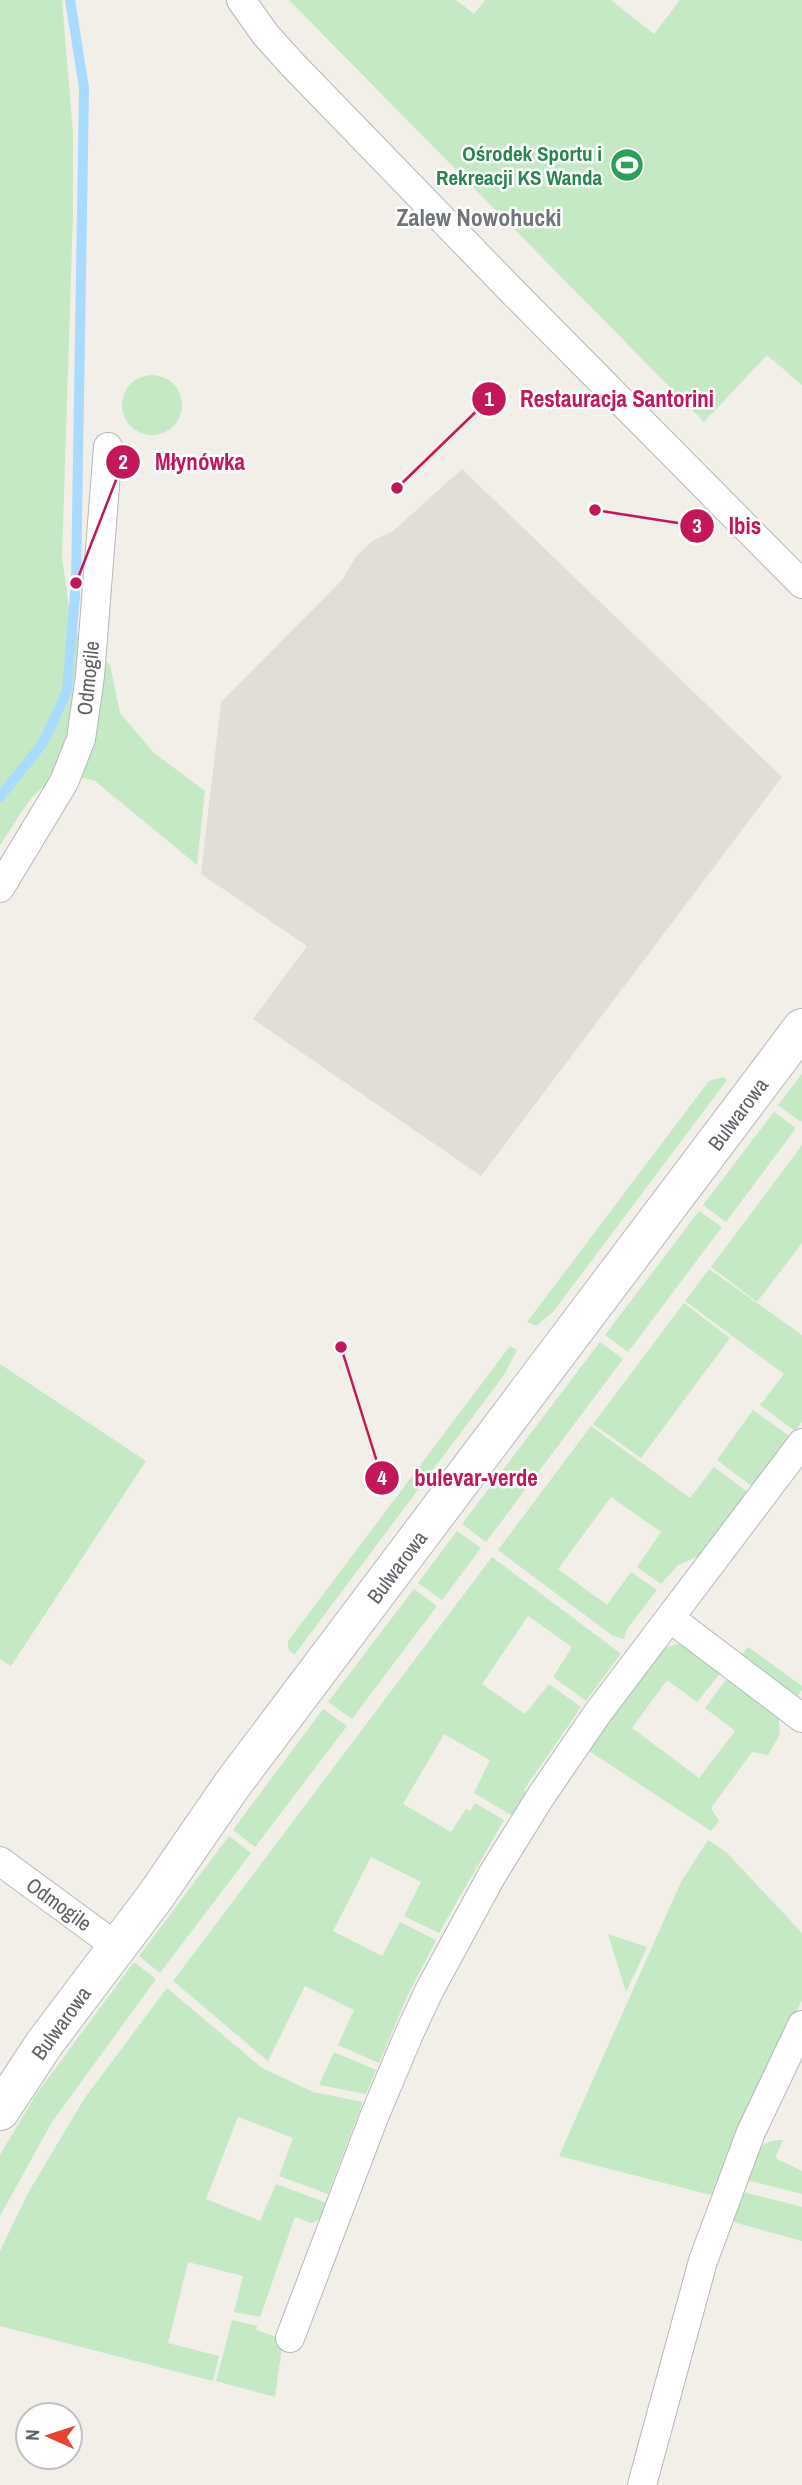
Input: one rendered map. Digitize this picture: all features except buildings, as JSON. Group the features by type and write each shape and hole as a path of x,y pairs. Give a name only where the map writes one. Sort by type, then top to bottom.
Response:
{"street":[{"path":"241,0 265,34 291,63 802,584"},
{"name":"Odmogile","path":"0,888 64,782 81,739 90,676 108,447"},
{"name":"Bulwarowa","path":"0,2111 44,2045 232,1785 802,1028"},
{"path":"290,2337 378,2107 429,1991 492,1875 589,1725 802,1443"},
{"path":"670,1618 802,1718"},
{"name":"Odmogile","path":"0,1861 117,1947"},
{"path":"642,2485 703,2261 751,2132 802,2025"}],"shaded area":[{"path":"462,469 782,777 481,1176 253,1019 307,946 201,874 221,702 342,580 355,558 372,541 392,532"}],"green space":[{"path":"0,0 62,0 73,133 62,557 72,629 110,665 120,713 154,753 205,791 197,865 95,781 76,777 61,778 37,792 0,845"},
{"name":"Ośrodek Sportu i Rekreacji KS Wanda","path":"289,0 456,0 474,14 485,0 611,0 654,34 680,0 802,0 802,385 767,355 704,422"},
{"path":"152,375 169,380 177,388 182,405 177,422 169,430 152,435 135,430 127,422 122,405 127,388 135,380"},
{"path":"802,1074 802,1120 801,1122 778,1105"},
{"path":"723,1077 727,1080 553,1312 536,1326 527,1322 709,1081"},
{"path":"774,1112 796,1128 726,1222 703,1205"},
{"path":"802,1145 802,1243 757,1302 711,1267"},
{"path":"699,1211 722,1227 628,1352 605,1335"},
{"path":"709,1269 802,1335 802,1422 795,1431 760,1405 784,1374 685,1301"},
{"path":"684,1303 730,1338 641,1458 593,1424"},
{"path":"600,1342 623,1359 486,1542 462,1524"},
{"path":"510,1346 517,1350 504,1375 295,1654 291,1652 288,1641"},
{"path":"0,1364 146,1461 11,1666 0,1659"},
{"path":"753,1410 791,1437 753,1487 717,1460"},
{"path":"591,1426 690,1498 714,1467 749,1493 701,1555 678,1565 661,1584 637,1567 661,1532 611,1497 558,1569 607,1605 631,1572 657,1590 627,1629 624,1639 613,1636 498,1550"},
{"path":"457,1531 481,1548 442,1600 418,1583"},
{"path":"492,1557 620,1655 586,1701 553,1677 572,1647 528,1616 482,1684 525,1714 549,1684 581,1707 524,1790 527,1793 513,1816 474,1793 490,1760 444,1734 403,1804 451,1832 466,1809 470,1811 475,1803 504,1820 439,1933 404,1916 421,1882 371,1857 333,1931 382,1956 400,1922 436,1940 406,1999 379,2063 338,2045 354,2010 305,1986 268,2061 173,1981"},
{"path":"414,1589 437,1606 352,1719 328,1702"},
{"path":"677,1644 685,1645 722,1671 697,1702 667,1680 632,1728 699,1778 735,1731 705,1708 728,1677 779,1717 780,1734 768,1755 752,1752 711,1808 719,1821 711,1831 586,1749 662,1649"},
{"path":"748,1647 802,1686 796,1698 741,1656"},
{"path":"323,1709 347,1726 255,1847 233,1830"},
{"path":"229,1836 251,1853 160,1973 139,1956"},
{"path":"708,1840 726,1852 802,1933 802,2000 755,2092 711,2195 559,2156 681,1882"},
{"path":"608,1934 647,1947 626,1992"},
{"path":"134,1962 156,1979 52,2122 0,2216 0,2155 35,2096"},
{"path":"167,1988 262,2068 313,2092 363,2102 328,2194 279,2176 293,2138 238,2117 206,2199 260,2221 276,2184 327,2203 321,2218 311,2223 295,2217 260,2317 234,2312 243,2276 188,2262 168,2343 219,2356 213,2381 0,2326 0,2251 28,2193 84,2099"},
{"path":"334,2052 376,2070 366,2094 319,2085"},
{"path":"783,2140 775,2158 802,2171 802,2194 747,2180 761,2147 766,2143"},
{"path":"743,2192 802,2207 802,2241 733,2222"},
{"path":"232,2320 257,2326 256,2330 283,2339 275,2397 216,2381"}],"waterway":[{"path":"0,797 43,743 67,691 76,583 84,88 70,0"}],"place":[{"name":"Ośrodek Sportu i Rekreacji KS Wanda","path":"627,165"},
{"name":"Restauracja Santorini","path":"397,488"},
{"name":"Ibis","path":"595,510"},
{"name":"Młynówka","path":"76,583"},
{"name":"bulevar-verde","path":"341,1347"}],"district":[{"name":"Zalew Nowohucki","path":"479,217"}]}
